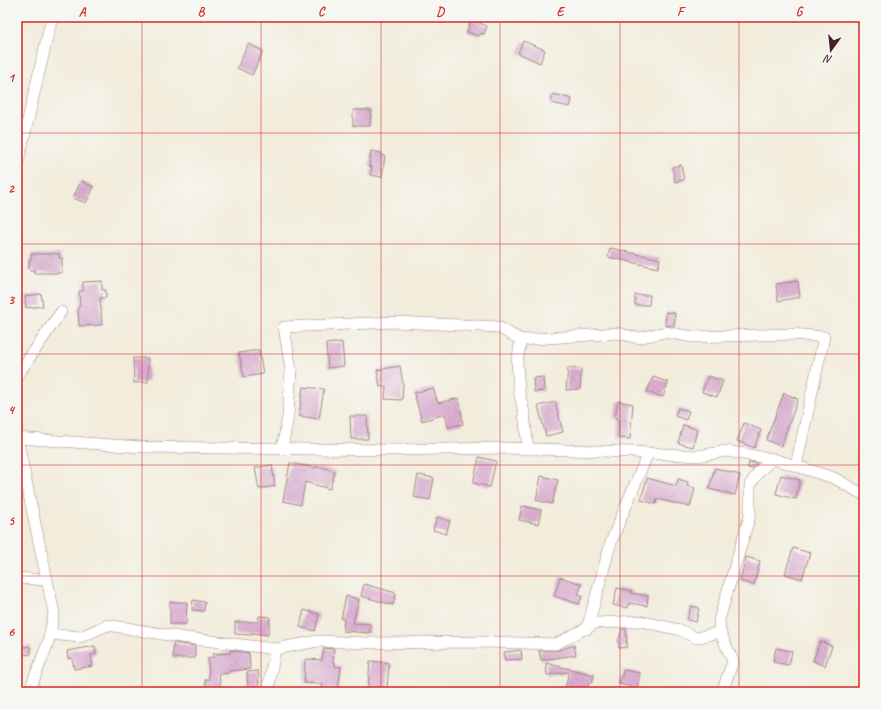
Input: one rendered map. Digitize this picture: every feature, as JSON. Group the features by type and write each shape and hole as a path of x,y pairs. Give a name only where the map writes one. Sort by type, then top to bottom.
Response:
{"street":[{"path":"17,167 52,17"},
{"path":"17,376 60,312"},
{"path":"282,449 288,416 291,371 284,328 395,322 498,327 522,340 617,333 638,338 665,332 693,337 792,334 824,337 796,466"},
{"path":"522,340 517,362 519,391 524,413 528,449"},
{"path":"17,423 17,438 54,614 50,634 29,692"},
{"path":"17,438 141,447 282,449 528,449 648,452 698,456 726,451 773,459 834,478 864,495"},
{"path":"587,629 611,542 648,452"},
{"path":"722,692 733,661 720,632 719,620 750,515 750,485 758,471 773,459"},
{"path":"17,578 47,580"},
{"path":"50,634 80,637 108,625 180,637 275,650 318,641 556,644 596,623 640,621 680,630 696,638 720,632"},
{"path":"268,692 275,650"}],"building":[{"path":"471,20 487,26 484,34 481,33 479,36 467,32"},
{"path":"523,41 545,50 540,63 518,53"},
{"path":"248,44 263,51 252,75 237,68"},
{"path":"553,94 572,99 570,107 551,103"},
{"path":"353,110 371,110 370,126 353,126"},
{"path":"371,151 382,153 381,155 385,156 382,177 370,175 372,167 369,166"},
{"path":"681,165 684,180 675,182 672,167"},
{"path":"81,181 94,187 86,203 73,198"},
{"path":"610,248 660,259 658,268 608,257"},
{"path":"31,254 60,254 59,258 62,258 62,273 34,273 34,270 29,270 29,260 31,260"},
{"path":"102,281 102,290 106,290 106,298 100,298 102,325 79,326 79,291 83,291 83,282"},
{"path":"798,281 800,297 778,301 776,284"},
{"path":"41,294 43,306 26,308 25,296"},
{"path":"635,295 650,295 649,305 635,305"},
{"path":"666,312 675,313 674,326 665,325"},
{"path":"342,342 344,366 328,368 326,344"},
{"path":"259,350 263,374 244,377 239,353"},
{"path":"133,358 148,358 148,382 134,383"},
{"path":"400,366 403,384 402,400 385,399 386,386 380,387 377,370"},
{"path":"568,368 581,369 580,389 566,390"},
{"path":"708,376 723,381 717,397 702,392"},
{"path":"543,377 544,391 534,392 533,378"},
{"path":"653,377 668,382 663,397 647,392"},
{"path":"303,387 324,389 319,419 299,416"},
{"path":"433,388 438,403 459,398 463,424 448,427 445,414 422,421 414,393"},
{"path":"784,393 798,399 781,446 766,440"},
{"path":"618,401 633,404 630,439 618,438 619,419 615,418"},
{"path":"555,402 563,432 546,436 538,406"},
{"path":"678,408 689,411 686,420 675,416"},
{"path":"350,416 367,416 368,439 351,439"},
{"path":"744,423 761,430 754,448 737,441"},
{"path":"683,425 697,429 693,447 678,443"},
{"path":"479,457 496,461 490,487 473,483"},
{"path":"749,462 757,463 752,469 748,468"},
{"path":"290,463 317,468 317,466 335,471 330,489 305,482 301,505 283,501"},
{"path":"272,465 275,486 259,489 255,468"},
{"path":"715,468 740,475 735,495 709,489"},
{"path":"418,475 434,478 430,500 414,497"},
{"path":"781,475 800,480 796,499 776,494"},
{"path":"541,476 558,480 552,504 536,500"},
{"path":"647,478 676,486 678,479 688,482 687,486 695,488 690,507 657,499 656,504 641,500"},
{"path":"522,506 541,510 538,524 519,520"},
{"path":"437,517 450,521 446,534 433,530"},
{"path":"793,548 810,553 802,579 785,574"},
{"path":"746,557 760,561 754,585 740,581"},
{"path":"560,577 582,584 578,595 582,596 579,604 554,596"},
{"path":"364,584 396,593 393,605 361,596"},
{"path":"617,588 632,591 631,593 648,596 647,606 629,603 628,608 613,605"},
{"path":"346,596 359,599 353,623 370,624 370,633 343,631 344,619 341,619"},
{"path":"193,600 205,602 204,611 192,610"},
{"path":"170,602 187,602 186,624 170,624"},
{"path":"691,606 699,608 696,622 687,620"},
{"path":"304,610 319,614 315,631 300,627"},
{"path":"259,616 270,617 268,635 252,633 252,635 235,634 235,622 258,622"},
{"path":"622,629 626,629 627,647 619,648 618,642"},
{"path":"820,641 832,646 825,666 813,661"},
{"path":"173,643 195,646 195,658 173,658"},
{"path":"574,645 576,655 541,660 539,651 556,651"},
{"path":"30,646 31,654 23,655 22,647"},
{"path":"95,646 96,654 91,655 93,666 74,669 72,658 68,659 67,651"},
{"path":"324,648 334,649 333,663 335,663 335,666 341,667 338,689 322,689 323,684 304,683 305,659 322,660"},
{"path":"776,648 792,651 789,665 773,662"},
{"path":"230,650 249,653 250,669 229,671 229,673 219,674 221,692 206,692 205,680 209,679 208,658 214,657 213,654 230,653"},
{"path":"521,650 522,659 505,660 504,652"},
{"path":"370,661 389,663 387,689 368,688"},
{"path":"546,663 594,675 592,683 589,682 587,692 564,692 569,672 547,675"},
{"path":"624,670 640,673 637,688 619,684"},
{"path":"864,670 864,692 854,692"},
{"path":"258,671 259,688 248,689 247,672"}]}
